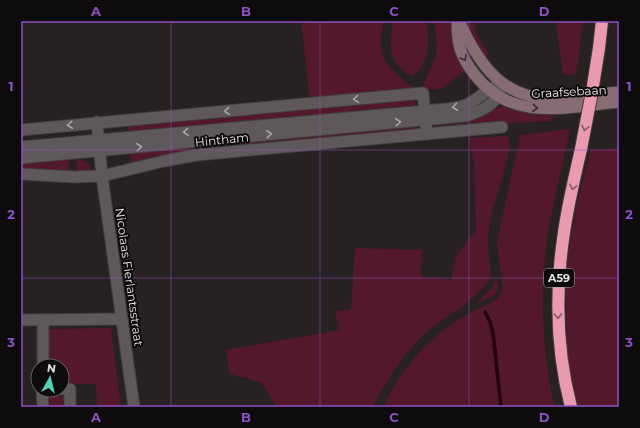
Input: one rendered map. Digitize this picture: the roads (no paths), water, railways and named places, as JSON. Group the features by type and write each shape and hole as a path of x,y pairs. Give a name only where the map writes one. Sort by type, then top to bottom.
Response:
{"highway":[{"name":"A59","path":"570,407 561,354 558,314 560,266 568,211 592,92 602,21"}],"main road":[{"name":"Graafsebaan","path":"458,21 482,65 502,84 513,91 541,98 619,92"},
{"name":"Graafsebaan","path":"458,21 457,39 461,53 473,72 488,89 498,96 522,107 541,109 619,102"}],"street":[{"name":"Hintham","path":"425,115 462,106 473,101 488,89 502,84"},
{"path":"498,96 502,84"},
{"path":"21,130 423,93 427,134"},
{"name":"Hintham","path":"21,147 100,145 425,115 473,114 486,107 498,96"},
{"path":"97,122 100,145"},
{"name":"Hintham","path":"21,174 75,177 102,176 164,161 197,155 502,127"},
{"name":"Hintham","path":"21,158 100,145"},
{"name":"Nicolaas Fierlantsstraat","path":"100,145 102,176 134,407"},
{"path":"21,320 122,319"},
{"path":"43,320 43,358"}],"waterway":[{"path":"485,312 493,333 501,407"}]}
